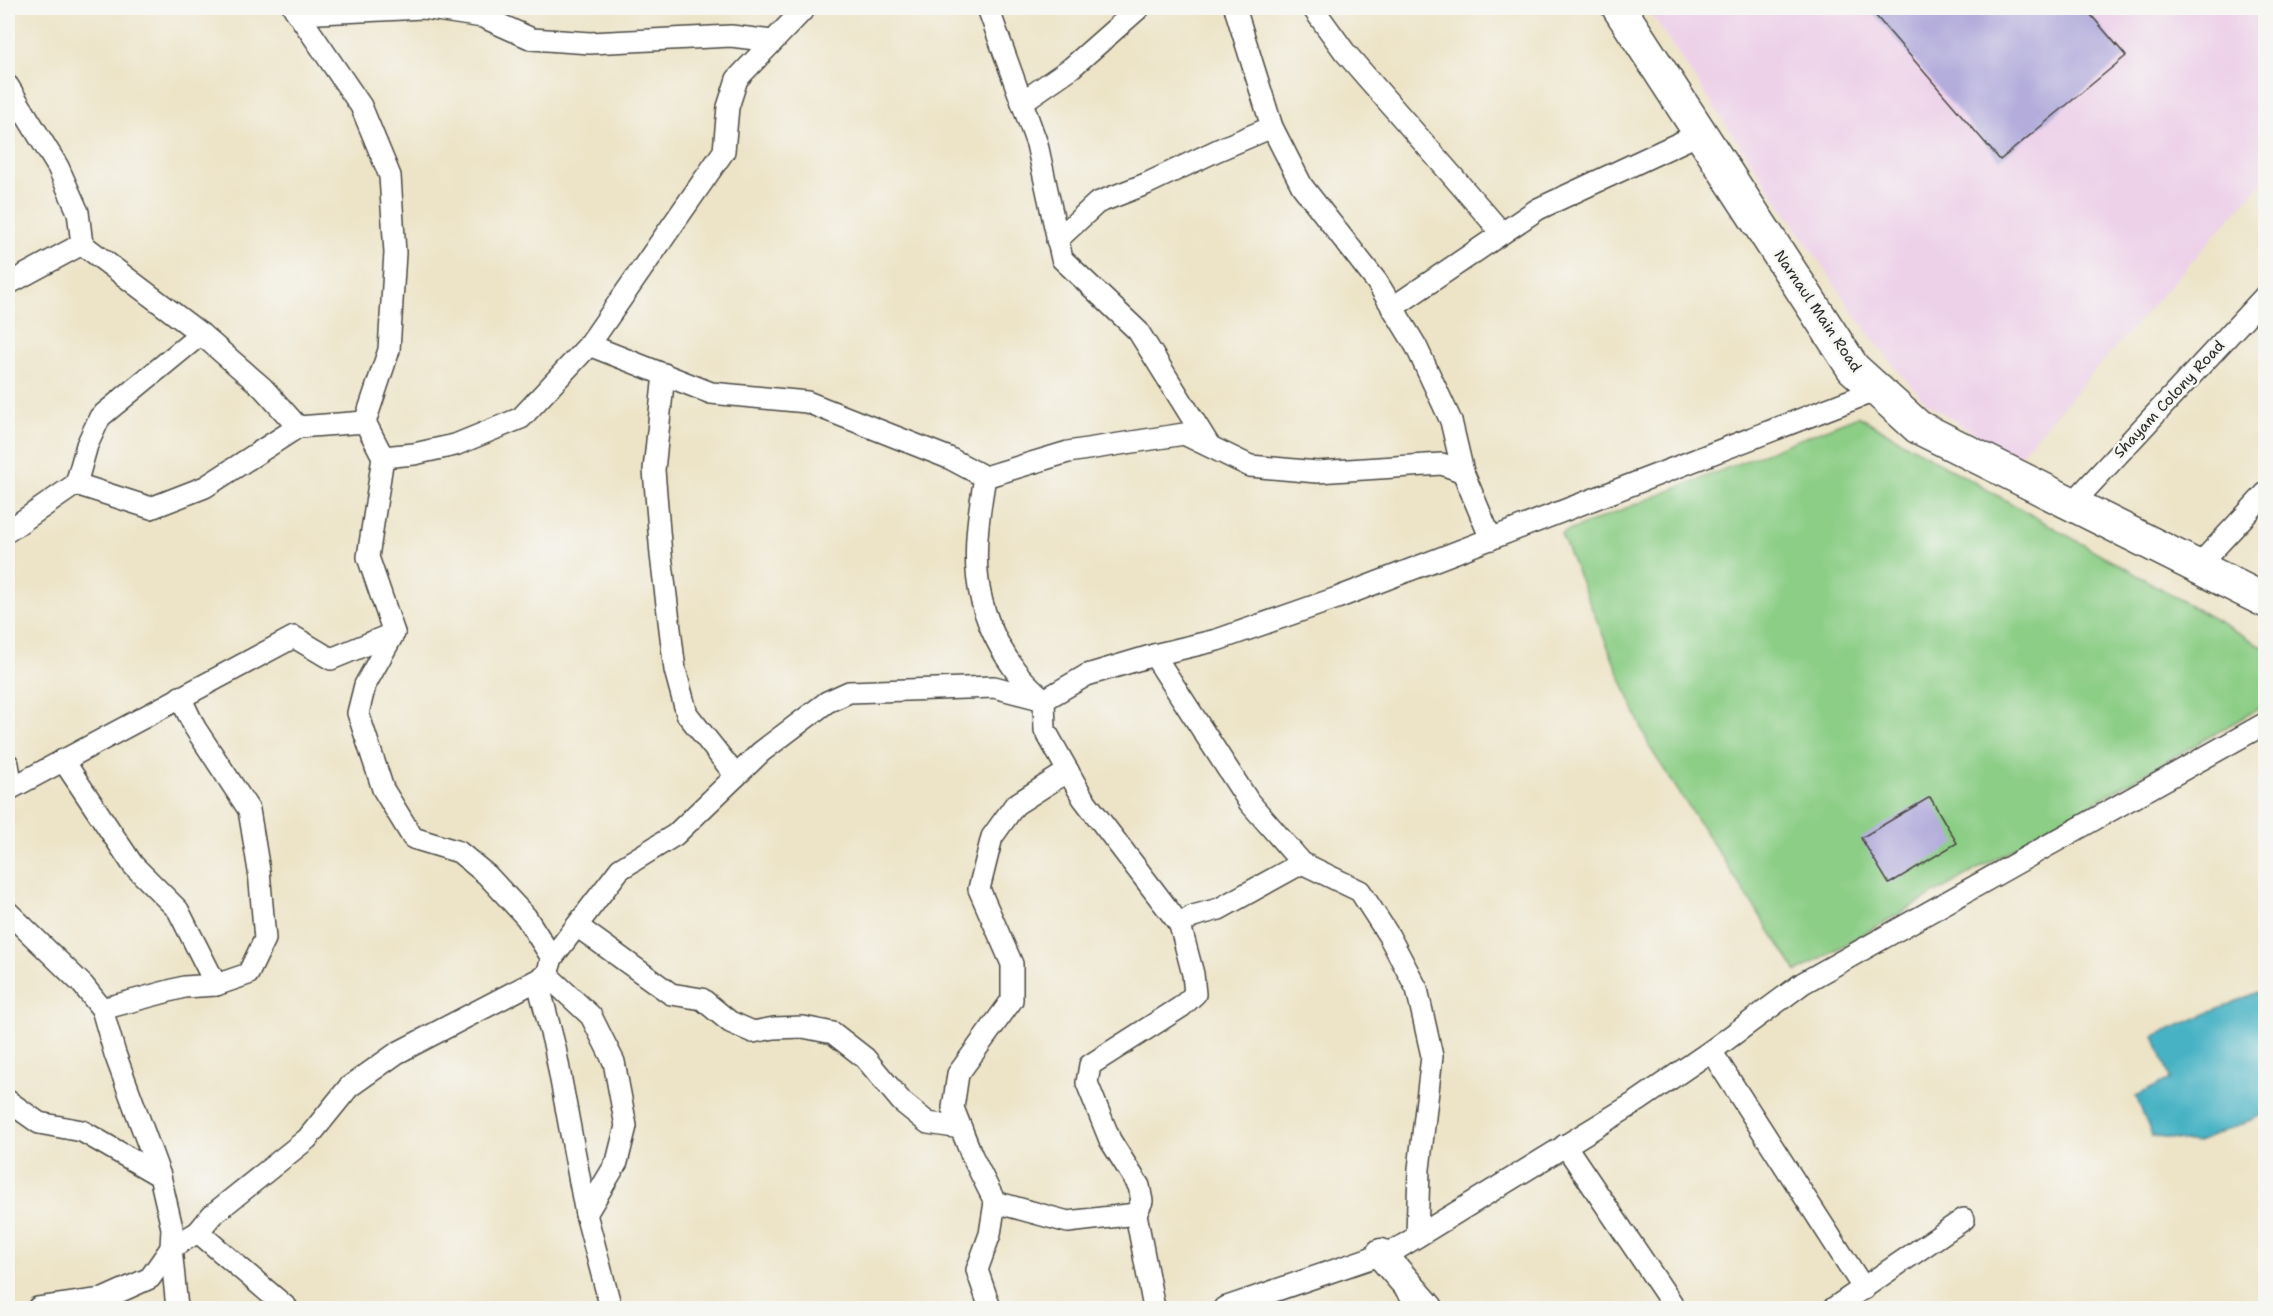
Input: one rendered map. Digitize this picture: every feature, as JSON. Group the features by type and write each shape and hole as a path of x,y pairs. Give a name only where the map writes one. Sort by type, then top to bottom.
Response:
{"main road":[{"name":"Narnaul Main Road","path":"1619,8 1853,368 1918,427 2265,601"}],"street":[{"path":"297,11 423,8 483,17 532,39 590,43 731,36 772,41"},
{"path":"383,457 414,454 455,445 521,418 589,345 724,152 728,107 737,79 805,8"},
{"path":"988,8 1037,144 1062,259 1138,331 1209,445"},
{"path":"1022,102 1071,68 1139,8"},
{"path":"1235,8 1272,127 1302,186 1377,282 1416,346 1450,421 1463,472 1491,539"},
{"path":"1313,8 1344,51 1502,233"},
{"path":"297,11 361,106 390,176 395,253 389,350 365,422 383,457 368,557 394,633 365,685 358,713 383,789 413,838 459,852 487,875 526,916 550,967 591,1016 614,1062 626,1126 617,1162 586,1214"},
{"path":"8,86 58,167 78,212 82,244 201,334 263,388 298,427"},
{"path":"1058,240 1097,202 1146,184 1272,127"},
{"path":"1392,308 1538,209 1701,133"},
{"path":"8,284 82,244"},
{"name":"Shayam Colony Road","path":"2072,504 2265,295"},
{"path":"8,531 76,484 87,445 100,417 201,334"},
{"path":"589,345 711,393 807,402 949,458 985,477 1068,452 1184,434 1250,466 1317,472 1442,464 1463,472"},
{"path":"664,374 654,470 661,555 675,670 687,714 736,776"},
{"path":"611,1308 586,1214 555,1048 541,994 550,967 620,869 675,835 761,752 827,702 849,692 994,687 1044,700 1087,675 1154,655 1217,640 1305,610 1877,390"},
{"path":"76,484 151,508 206,487 298,427 365,422"},
{"path":"985,477 976,526 976,585 989,627 1015,672 1044,700 1045,730 1083,798 1180,925 1193,974 1196,994 1181,1007 1090,1065 1087,1083 1110,1140 1139,1186 1142,1201 1136,1214 1154,1308"},
{"path":"2197,567 2265,493"},
{"path":"8,764 10,788 294,637 331,659 394,633"},
{"path":"1154,655 1250,802 1302,862 1360,891 1389,936 1417,989 1432,1056 1419,1169 1418,1236"},
{"path":"102,1009 184,987 216,985 248,974 265,939 259,871 249,810 195,728 180,698"},
{"path":"1224,1308 1397,1249 1638,1101 1803,983 2265,723"},
{"path":"63,760 134,865 178,910 216,985"},
{"path":"990,1308 977,1270 990,1234 995,1202 953,1108 958,1074 1012,1000 1012,964 979,889 992,837 1015,805 1068,771"},
{"path":"1180,925 1194,916 1219,909 1302,862"},
{"path":"8,912 83,985 102,1009 115,1054 159,1176 172,1228 171,1248 177,1308"},
{"path":"577,927 671,994 702,999 730,1023 753,1032 774,1028 802,1027 833,1033 865,1058 902,1102 928,1123 961,1128"},
{"path":"38,1308 103,1299 150,1278 171,1248 198,1232 212,1215 307,1139 349,1087 397,1053 550,967"},
{"path":"1711,1051 1864,1289"},
{"path":"8,1101 39,1123 82,1131 159,1176"},
{"path":"1565,1145 1676,1308"},
{"path":"995,1202 1068,1222 1136,1214"},
{"path":"1834,1308 1965,1219"},
{"path":"198,1232 287,1308"},
{"path":"1381,1254 1428,1308"}],"shaded area":[{"path":"1647,8 2265,8 2265,179 2016,459 1928,404 1900,373 1865,329"}],"green space":[{"path":"1858,416 2265,648 2265,705 1797,972 1650,748 1561,534"}],"water":[{"path":"2265,989 2265,1114 2196,1143 2152,1136 2136,1096 2170,1079 2154,1036"}],"building":[{"path":"1869,8 2085,8 2126,56 2000,160"},
{"path":"1930,797 1957,843 1889,884 1861,838"}]}
